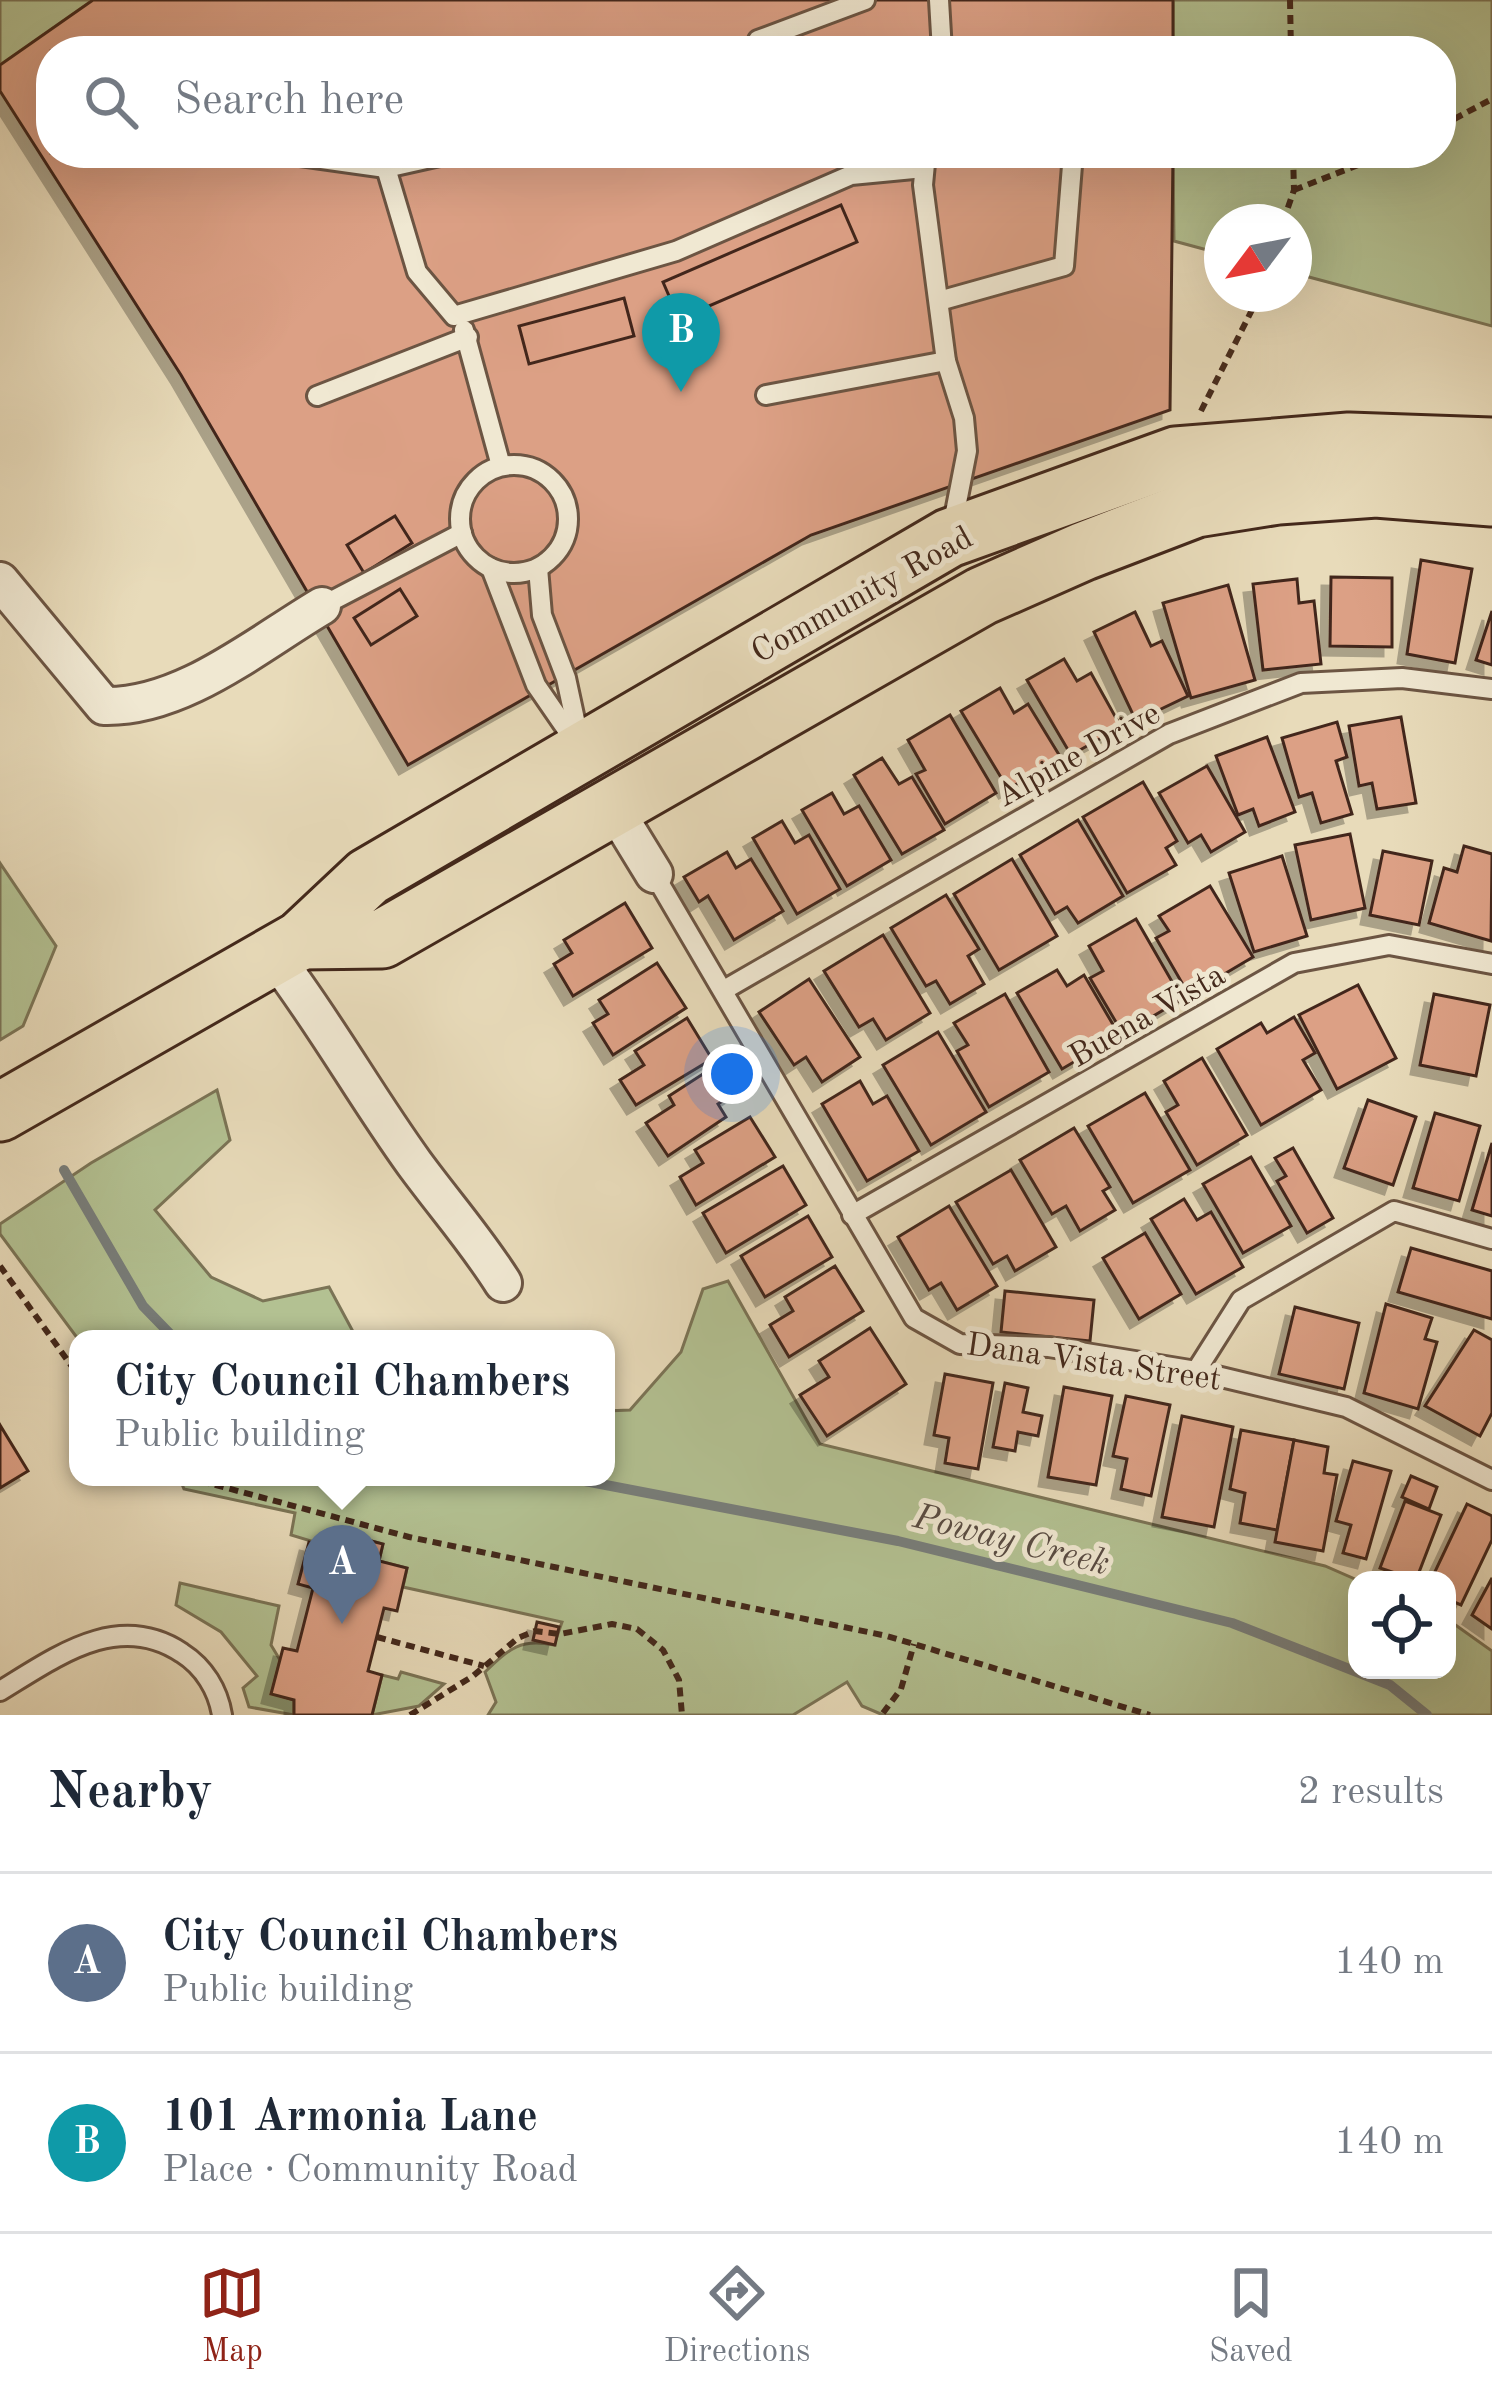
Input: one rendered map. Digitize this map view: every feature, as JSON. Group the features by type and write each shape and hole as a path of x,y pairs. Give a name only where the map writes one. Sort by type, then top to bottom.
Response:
{"main road":[{"name":"Community Road","path":"0,1112 287,948 368,877 949,538 1176,456 1349,442 1492,447"},
{"name":"Community Road","path":"287,948 382,939 982,596 1196,508 1376,488 1492,496"},
{"path":"563,833 582,751"}],"street":[{"path":"0,581 104,706 139,706 169,696 322,606"},
{"name":"Dana Vista Street","path":"614,807 654,874"},
{"path":"287,948 333,1034 415,1164 469,1228 502,1283"}],"lane":[{"path":"769,36 866,0"},
{"path":"939,0 941,36"},
{"path":"386,168 416,272 468,338 501,466"},
{"path":"454,316 676,251 851,175 886,168"},
{"path":"926,168 946,361 964,418 967,451 949,538"},
{"path":"940,301 1064,266 1072,168"},
{"path":"317,396 468,338"},
{"path":"766,395 946,361"},
{"path":"501,466 535,469 562,493 568,527 553,558 538,568 506,573 491,568 468,548 462,533 463,499 472,484 501,466"},
{"path":"322,606 462,533"},
{"path":"491,568 536,686 582,751"},
{"path":"538,568 542,615 566,678 582,751"},
{"name":"Alpine Drive","path":"724,990 1169,734 1301,683 1402,679 1492,689"},
{"name":"Dana Vista Street","path":"654,874 914,1318 960,1344 1048,1347 1196,1370 1346,1407 1492,1480"},
{"name":"Buena Vista","path":"852,1215 1294,963 1389,945 1492,964"},
{"path":"1196,1370 1241,1300 1394,1211 1492,1239"},
{"path":"0,1691 62,1654 104,1637 137,1633 190,1657 208,1677 222,1715"}],"path":[{"path":"1290,0 1291,36"},
{"path":"1456,118 1492,99"},
{"path":"1289,204 1293,168"},
{"path":"1294,190 1350,168"},
{"path":"1176,456 1251,312"},
{"path":"0,1267 69,1363"},
{"path":"219,1486 409,1537 914,1644 1150,1715"},
{"path":"410,1715 507,1645 535,1631 560,1634 611,1624 637,1629 663,1650 679,1680 682,1715"},
{"path":"377,1637 484,1666"},
{"path":"883,1713 901,1689 914,1644"}],"green space":[{"path":"0,0 93,0 36,36 0,65"},
{"path":"1173,0 1492,0 1492,326 1312,278 1312,204 1204,204 1204,249 1174,241 1173,168 1456,168 1456,36 1173,36"},
{"path":"0,863 56,946 23,1026 0,1040"},
{"path":"217,1090 230,1140 155,1210 211,1277 263,1301 329,1287 352,1330 71,1330 0,1234 0,1224 91,1163"},
{"path":"728,1281 820,1444 1325,1566 1348,1576 1348,1679 1456,1679 1456,1625 1492,1651 1492,1715 883,1715 862,1706 847,1682 793,1715 488,1715 496,1702 485,1672 516,1647 554,1645 562,1622 403,1587 407,1568 379,1561 383,1544 342,1533 337,1549 291,1535 295,1513 183,1486 615,1486 615,1411 630,1410 681,1352 703,1289"},
{"path":"180,1583 279,1606 271,1645 280,1660 272,1693 294,1700 294,1715 249,1707 243,1688 257,1676 221,1632 176,1605"},
{"path":"401,1672 444,1684 419,1706 372,1715 382,1675 398,1679"}],"building":[{"path":"93,0 1173,0 1173,36 41,36"},
{"path":"36,40 36,147 0,91 0,65"},
{"path":"49,168 1173,168 1170,410 811,535 408,765 181,375"},
{"path":"841,205 857,242 679,319 663,282"},
{"path":"624,298 634,336 529,364 519,326"},
{"path":"395,516 412,543 364,573 347,545"},
{"path":"1421,560 1472,569 1455,663 1407,654"},
{"path":"1331,577 1392,578 1392,647 1330,646"},
{"path":"1297,579 1299,603 1314,601 1321,664 1263,670 1253,584"},
{"path":"1228,585 1255,680 1191,698 1163,603"},
{"path":"400,589 417,616 371,645 354,618"},
{"path":"1492,611 1492,665 1476,660"},
{"path":"1135,612 1151,646 1162,641 1188,696 1136,721 1094,632"},
{"path":"1064,659 1077,681 1091,673 1121,727 1071,755 1027,680"},
{"path":"1000,688 1014,713 1028,704 1061,758 1008,789 961,711"},
{"path":"950,715 996,793 945,824 916,774 925,770 908,740"},
{"path":"1401,717 1416,803 1377,809 1372,783 1359,786 1349,726"},
{"path":"1337,722 1347,757 1336,761 1352,814 1321,823 1312,793 1299,797 1282,738"},
{"path":"1267,737 1295,812 1259,826 1253,809 1238,815 1216,756"},
{"path":"882,758 899,784 912,777 944,830 902,854 854,775"},
{"path":"1207,766 1245,832 1211,852 1201,835 1188,843 1159,793"},
{"path":"1143,782 1177,841 1166,848 1176,865 1127,893 1083,817"},
{"path":"832,793 844,814 859,806 891,860 847,886 802,810"},
{"path":"1078,820 1123,896 1078,923 1067,907 1055,914 1020,855"},
{"path":"782,821 795,843 809,835 840,889 797,914 753,838"},
{"path":"1350,834 1365,908 1311,920 1295,845"},
{"path":"1464,846 1492,854 1491,941 1429,923 1444,868 1457,872"},
{"path":"1383,851 1432,861 1419,925 1370,915"},
{"path":"727,852 736,868 751,859 783,911 734,940 708,896 699,902 684,877"},
{"path":"1282,856 1307,936 1254,952 1229,873"},
{"path":"1012,859 1057,936 999,970 954,894"},
{"path":"1210,886 1253,957 1189,995 1156,938 1169,931 1159,916"},
{"path":"946,895 979,949 968,956 984,984 950,1004 936,981 926,986 891,928"},
{"path":"625,903 652,948 573,996 554,964 572,953 564,940"},
{"path":"1136,919 1182,999 1123,1034 1090,978 1103,971 1089,946"},
{"path":"883,935 930,1013 886,1040 873,1019 859,1027 824,971"},
{"path":"657,963 686,1008 613,1055 593,1023 608,1014 599,1000"},
{"path":"1057,970 1067,986 1084,975 1115,1028 1097,1038 1101,1046 1062,1069 1017,993"},
{"path":"809,979 860,1057 822,1082 806,1057 794,1065 759,1012"},
{"path":"1358,985 1396,1058 1337,1089 1299,1015"},
{"path":"1005,994 1049,1072 989,1107 957,1051 968,1045 954,1023"},
{"path":"1434,994 1490,1005 1476,1076 1420,1065"},
{"path":"1294,1017 1315,1053 1303,1060 1321,1090 1261,1125 1217,1049 1261,1023 1267,1033"},
{"path":"687,1018 712,1059 636,1105 620,1080 644,1065 635,1051"},
{"path":"938,1032 986,1112 931,1145 883,1065"},
{"path":"1202,1058 1247,1135 1197,1165 1166,1112 1178,1105 1164,1081"},
{"path":"723,1061 741,1089 718,1104 726,1117 668,1156 646,1123 674,1105 669,1096"},
{"path":"860,1081 873,1104 887,1096 919,1151 867,1181 822,1104"},
{"path":"1145,1093 1190,1170 1133,1203 1088,1126"},
{"path":"1368,1100 1416,1117 1393,1185 1344,1168"},
{"path":"1435,1113 1480,1126 1459,1201 1413,1188"},
{"path":"750,1117 775,1157 696,1205 680,1177 703,1163 695,1150"},
{"path":"1074,1128 1110,1187 1103,1191 1115,1210 1080,1231 1066,1206 1052,1214 1020,1160"},
{"path":"1492,1143 1492,1216 1472,1210"},
{"path":"1293,1148 1333,1218 1307,1233 1277,1181 1286,1176 1275,1158"},
{"path":"1251,1157 1291,1226 1243,1253 1203,1184"},
{"path":"783,1166 806,1205 726,1253 703,1213"},
{"path":"1011,1170 1056,1247 1015,1271 1007,1256 993,1264 956,1202"},
{"path":"1184,1199 1197,1220 1211,1212 1243,1267 1196,1294 1151,1219"},
{"path":"949,1206 997,1286 957,1310 941,1283 929,1290 898,1237"},
{"path":"808,1216 832,1257 765,1297 741,1256"},
{"path":"1145,1233 1181,1294 1139,1319 1103,1258"},
{"path":"1411,1248 1492,1271 1492,1319 1398,1292"},
{"path":"835,1266 863,1311 789,1357 770,1325 793,1311 785,1297"},
{"path":"1005,1291 1094,1300 1090,1341 1001,1332"},
{"path":"1386,1304 1432,1318 1425,1339 1437,1342 1418,1409 1364,1393"},
{"path":"1295,1307 1359,1323 1344,1389 1279,1374"},
{"path":"870,1328 906,1384 827,1436 800,1395 829,1377 819,1361"},
{"path":"1474,1330 1492,1340 1492,1413 1480,1436 1425,1406"},
{"path":"945,1374 993,1383 978,1469 945,1463 949,1438 934,1435"},
{"path":"1005,1383 1028,1388 1023,1412 1042,1416 1038,1436 1018,1432 1015,1451 993,1447"},
{"path":"1064,1387 1112,1396 1096,1485 1048,1477"},
{"path":"1126,1396 1170,1405 1151,1496 1121,1489 1127,1459 1113,1456"},
{"path":"1182,1416 1233,1427 1214,1527 1162,1517"},
{"path":"0,1425 28,1471 0,1488"},
{"path":"1241,1430 1294,1440 1277,1530 1240,1523 1245,1493 1230,1489"},
{"path":"1294,1440 1328,1447 1324,1473 1337,1475 1323,1551 1275,1542"},
{"path":"1353,1461 1391,1471 1366,1559 1343,1553 1351,1525 1336,1521"},
{"path":"1411,1476 1437,1487 1429,1509 1402,1497"},
{"path":"1405,1501 1441,1515 1419,1571 1380,1568"},
{"path":"1467,1504 1492,1516 1492,1540 1461,1605 1456,1603 1456,1571 1435,1571"},
{"path":"341,1533 383,1544 379,1561 407,1568 397,1611 384,1608 368,1671 382,1675 372,1715 294,1715 294,1700 271,1694 283,1648 297,1651 313,1588 298,1584 309,1542 337,1549"},
{"path":"1492,1578 1492,1629 1472,1615"},
{"path":"537,1622 559,1627 555,1645 533,1640"}],"waterway":[{"name":"Poway Creek","path":"64,1170 143,1306 166,1330"},
{"name":"Poway Creek","path":"611,1486 898,1541 1232,1623 1390,1685 1427,1715"}],"place":[{"name":"101 Armonia Lane","path":"681,392"},
{"name":"City Council Chambers","path":"342,1624"}]}
